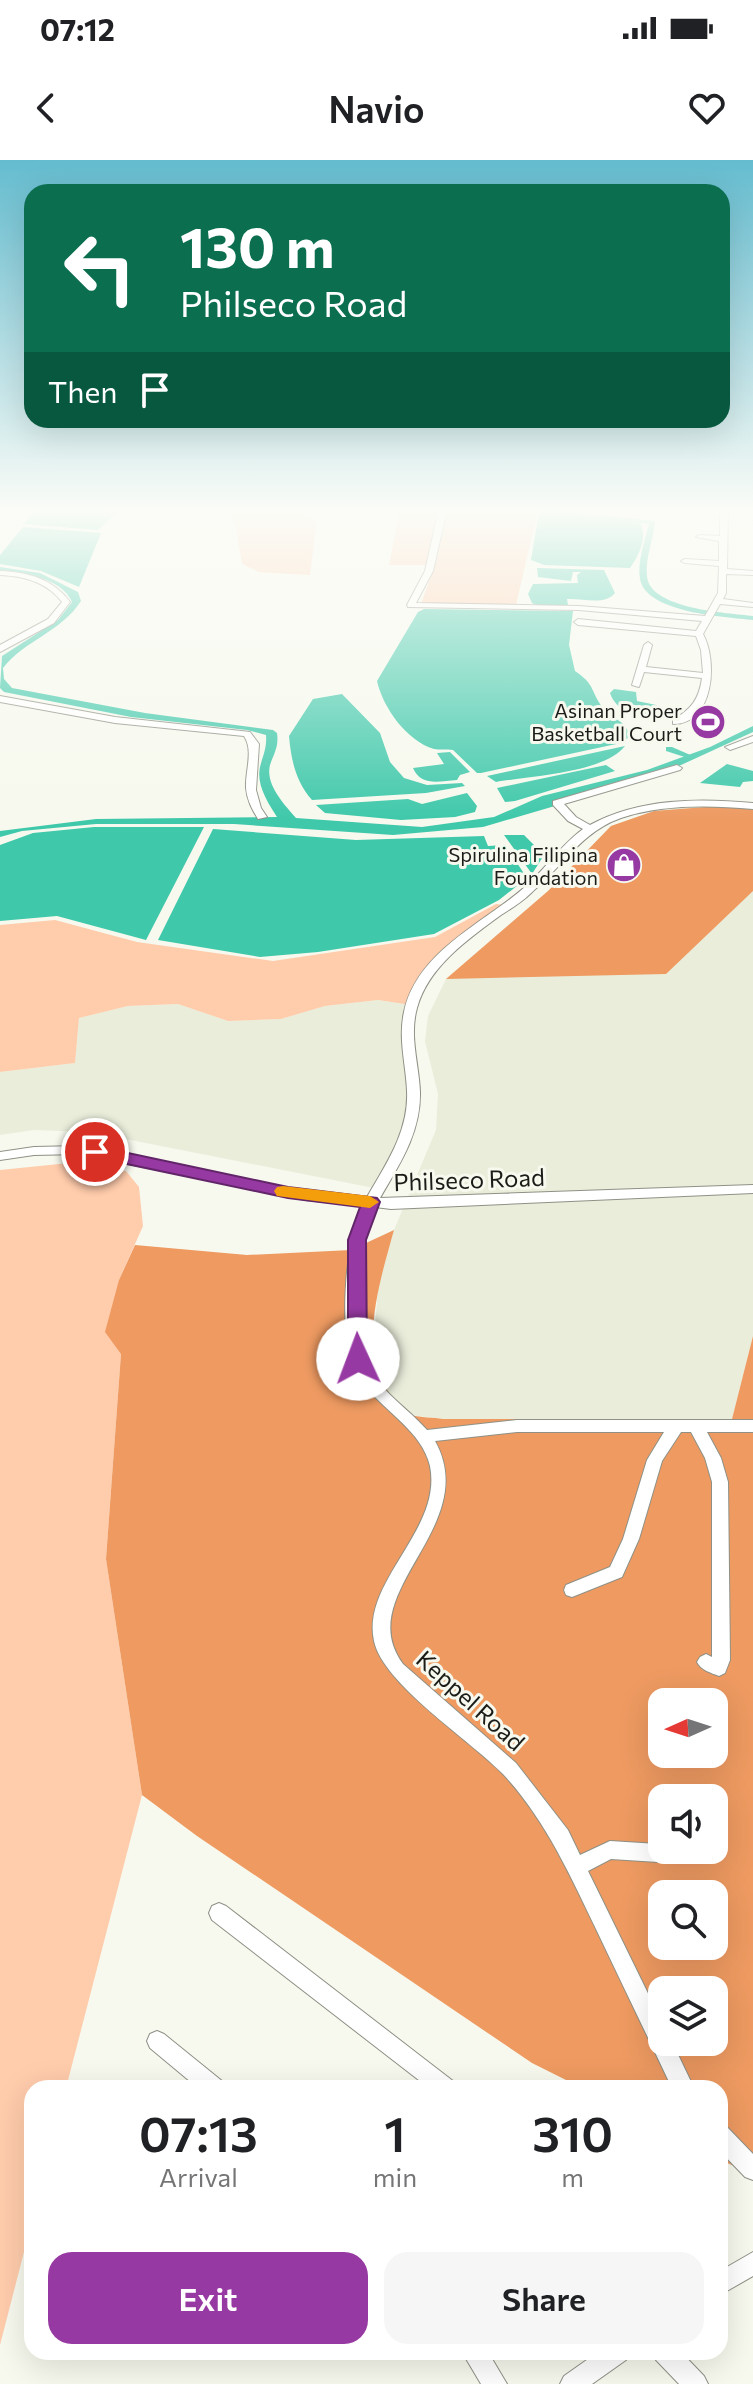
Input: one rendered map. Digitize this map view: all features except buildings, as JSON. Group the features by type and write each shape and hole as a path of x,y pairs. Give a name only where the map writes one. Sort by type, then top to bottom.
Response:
{"street":[{"path":"0,649 51,621 57,613"},
{"path":"699,634 711,613"},
{"path":"578,622 699,634 706,643 706,676 698,705 676,722"},
{"path":"636,685 648,645"},
{"path":"642,669 706,676"},
{"path":"0,699 115,720 247,734 254,744 249,782 251,796 262,817"},
{"path":"730,747 753,739"},
{"path":"590,829 572,819 557,803 677,768"},
{"name":"Keppel Road","path":"679,2080 578,1866 549,1817 510,1769 385,1655 380,1628 385,1604 432,1510 439,1479 438,1462 423,1436 367,1379 358,1359 357,1240 371,1202 397,1159 412,1115 405,1029 416,994 438,963 461,941 530,888 590,829 626,815 665,807 712,803 753,806"},
{"name":"Philseco Road","path":"0,1156 48,1150 87,1151 288,1193 418,1205 753,1189"},
{"path":"423,1436 517,1426 753,1426"},
{"path":"572,1590 616,1572 631,1539 655,1460 675,1428"},
{"path":"697,1428 713,1458 721,1495 721,1660 719,1668 706,1662"},
{"path":"578,1866 610,1850 648,1852"},
{"path":"219,1913 436,2080"},
{"path":"157,2041 205,2080"},
{"path":"728,2144 753,2169"},
{"path":"728,2279 753,2263"},
{"path":"479,2360 495,2384"},
{"path":"572,2384 606,2360"},
{"path":"672,2360 696,2384"}],"shaded area":[{"path":"64,613 72,613 3,668 4,679 12,688 145,713 273,730 277,733 277,742 270,765 270,780 296,818 422,827 494,817 542,796 647,770 710,747 753,726 753,732 657,776 483,827 393,835 234,824 96,824 22,831 0,837 0,831 96,819 277,817 264,794 259,774 266,735 247,730 131,717 4,692 0,688 2,656 58,620"},
{"path":"418,613 573,613 569,645 575,671 590,684 603,708 623,723 629,737 621,743 477,773 453,750 424,745 406,731 385,702 377,681"},
{"path":"614,689 636,692 637,701 661,706 665,713 653,719 627,712 613,699 610,693"},
{"path":"342,694 380,733 390,762 404,778 427,785 462,783 465,786 426,793 312,800 295,770 289,736 313,699"},
{"path":"625,746 615,755 584,768 496,782 487,776"},
{"path":"450,752 470,772 460,775 457,780 438,782 416,774 413,768 444,764 437,753"},
{"path":"727,764 753,771 753,781 743,782 740,787 700,783"},
{"path":"606,765 615,771 515,801 505,802 497,788"},
{"path":"467,793 477,806 475,812 455,817 401,820 325,813 316,805 408,799 422,804"},
{"path":"718,806 753,809 753,891 666,974 446,979 548,891 611,826 654,811"},
{"path":"683,807 753,809 753,1336 732,1419 443,1419 410,1415 386,1390 373,1355 378,1287 394,1230 436,1130 438,1094 425,1041 428,1016 446,979 548,891 611,826 654,811"},
{"path":"94,827 204,827 146,940 57,916 0,921 0,845 33,833"},
{"path":"213,829 356,840 484,836 488,846 505,845 527,878 499,900 434,934 318,952 260,957 158,940"},
{"path":"504,835 524,835 544,855 532,874"},
{"path":"496,904 514,906 437,962 411,1005 378,1000 325,1006 281,1019 228,1021 178,1004 128,1006 79,1018 75,1063 0,1072 0,925 55,920 137,942 273,961 435,937"},
{"path":"378,1000 411,1005 402,1029 402,1053 413,1091 384,1190 90,1132 34,1130 0,1135 0,1072 75,1063 79,1018 128,1006 178,1004 228,1021 281,1019 325,1006"},
{"path":"69,1163 126,1171 139,1187 143,1226 119,1280 121,1354 106,1559 142,1795 68,2080 24,2080 24,2252 0,2345 0,1170"},
{"path":"394,1230 374,1317 375,1361 382,1381 394,1398 415,1416 443,1419 732,1419 753,1336 753,2174 728,2163 728,2080 566,2080 532,2063 197,1836 142,1795 106,1559 121,1354 105,1332 119,1280 135,1245 247,1255 351,1250"}],"waterway":[{"path":"709,613 753,618"},
{"path":"669,749 691,757"}],"slow traffic":[{"path":"283,1191 331,1200 370,1202"}],"place":[{"name":"Asinan Proper Basketball Court","path":"708,722"},
{"name":"Spirulina Filipina Foundation","path":"624,865"}],"route":[{"path":"95,1152 288,1193 371,1202 357,1240 358,1359"}]}
